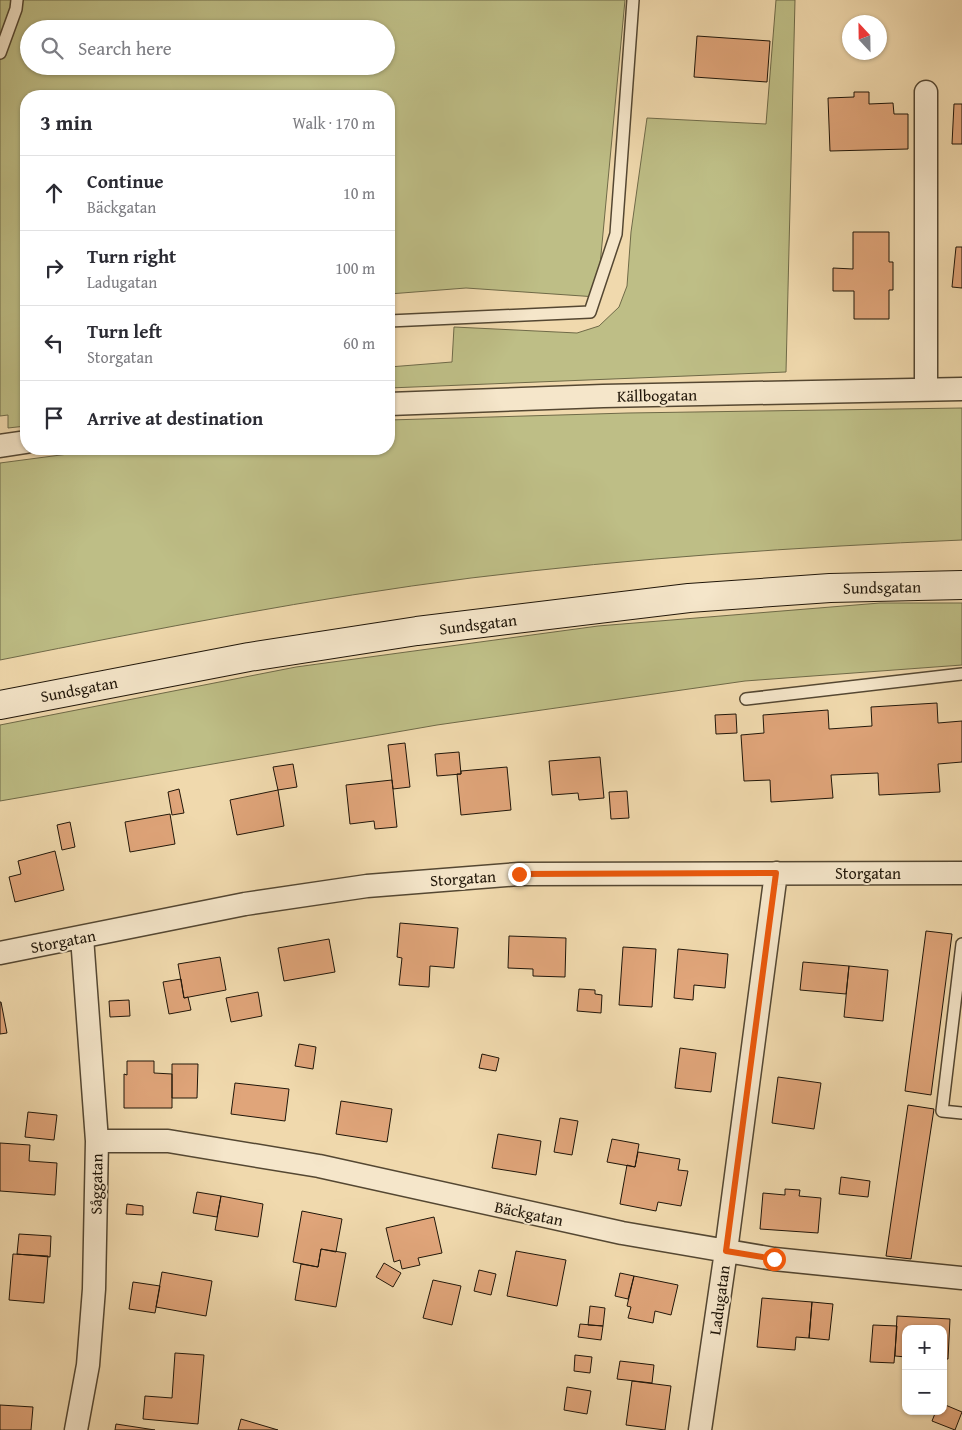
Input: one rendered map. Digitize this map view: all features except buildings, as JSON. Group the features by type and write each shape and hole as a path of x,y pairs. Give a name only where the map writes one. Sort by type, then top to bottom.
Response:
{"main road":[{"name":"Sundsgatan","path":"0,705 249,656 427,630 689,598 830,588 962,585"}],"street":[{"path":"926,92 926,389"},
{"name":"Källbogatan","path":"395,404 603,396 962,388"},
{"path":"0,446 20,443"},
{"name":"Ladugatan","path":"700,1430 726,1251 776,873"},
{"name":"Storgatan","path":"0,953 245,904 367,886 519,874 962,873"},
{"name":"Såggatan","path":"76,1430 88,1365 94,1289 97,1141 82,937"},
{"name":"Bäckgatan","path":"97,1141 168,1141 319,1166 622,1234 774,1259 962,1278"}],"lane":[{"path":"0,53 16,9 17,0"},
{"path":"395,321 590,312 616,234 633,0"},
{"path":"746,699 962,674"},
{"path":"962,944 942,1110 962,1113"}],"green space":[{"path":"0,0 625,0 597,297 466,288 395,294 395,90 20,90 20,427 8,428 8,415 0,416"},
{"path":"776,0 795,0 786,372 395,388 395,367 452,362 454,327 577,333 599,326 619,307 627,286 631,232 647,118 766,124"},
{"path":"962,408 962,540 716,554 471,578 294,605 0,660 0,463 61,455 395,455 395,420 628,413"},
{"path":"880,603 962,603 962,665 745,681 437,725 0,801 0,725 296,667 598,626"}],"route":[{"path":"519,874 776,873 726,1251 774,1259"}]}
